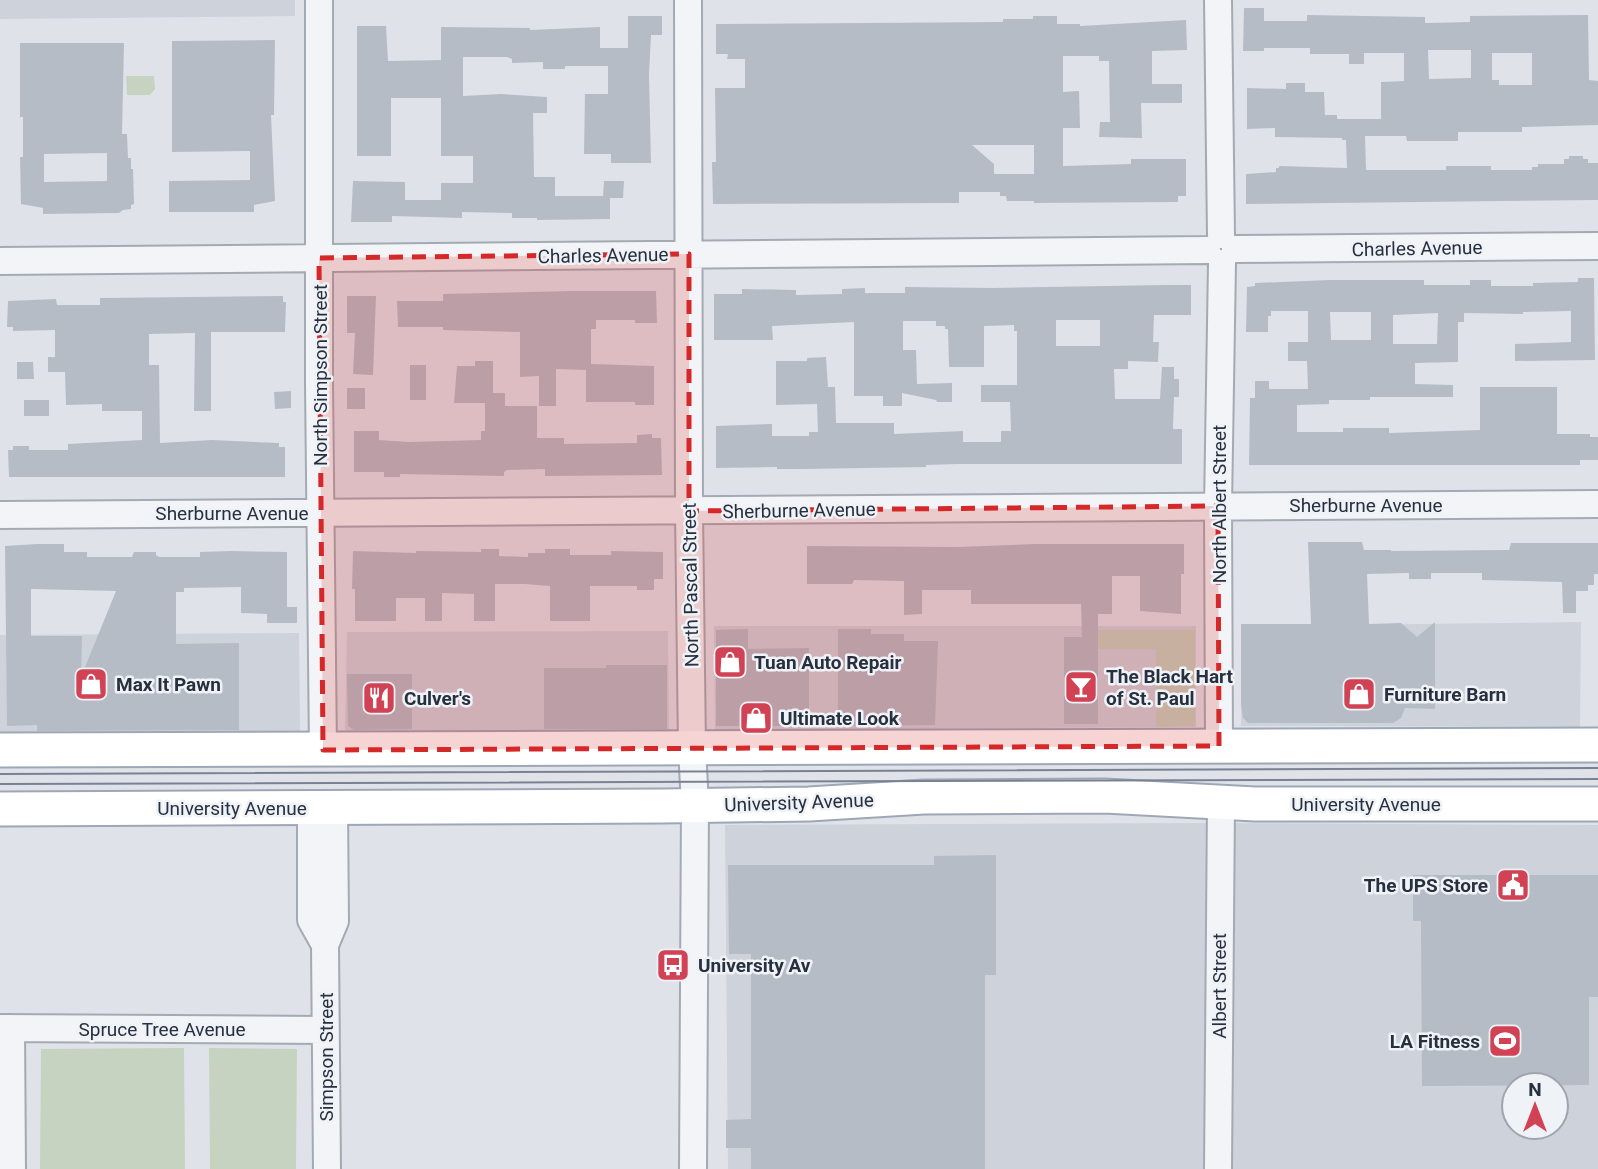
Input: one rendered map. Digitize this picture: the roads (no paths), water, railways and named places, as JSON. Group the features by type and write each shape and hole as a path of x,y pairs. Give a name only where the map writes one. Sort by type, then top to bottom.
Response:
{"main road":[{"path":"0,750 1598,745"},
{"name":"University Avenue","path":"0,809 809,804 924,797 1105,796 1221,803 1598,804"}],"street":[{"name":"North Simpson Street","path":"319,0 323,750"},
{"name":"North Pascal Street","path":"688,0 689,511 695,805 693,1169"},
{"name":"North Albert Street","path":"1219,0 1219,746"},
{"name":"Charles Avenue","path":"0,261 1598,246"},
{"name":"Sherburne Avenue","path":"0,515 1598,504"},
{"name":"Albert Street","path":"1218,1169 1221,803"},
{"name":"Simpson Street","path":"323,807 311,920 325,945 327,1169"},
{"name":"Spruce Tree Avenue","path":"6,1028 325,1030"},
{"path":"6,1028 12,1169"}],"tram line":[{"path":"0,774 1598,768"},
{"path":"0,784 1598,779"}],"place":[{"name":"Tuan Auto Repair","path":"730,662"},
{"name":"Max It Pawn","path":"91,684"},
{"name":"The Black Hart of St. Paul","path":"1081,687"},
{"name":"Furniture Barn","path":"1359,694"},
{"name":"Culver's","path":"379,698"},
{"name":"Ultimate Look","path":"756,718"},
{"name":"The UPS Store","path":"1513,885"},
{"name":"University Av","path":"673,965"},
{"name":"LA Fitness","path":"1505,1041"}]}
